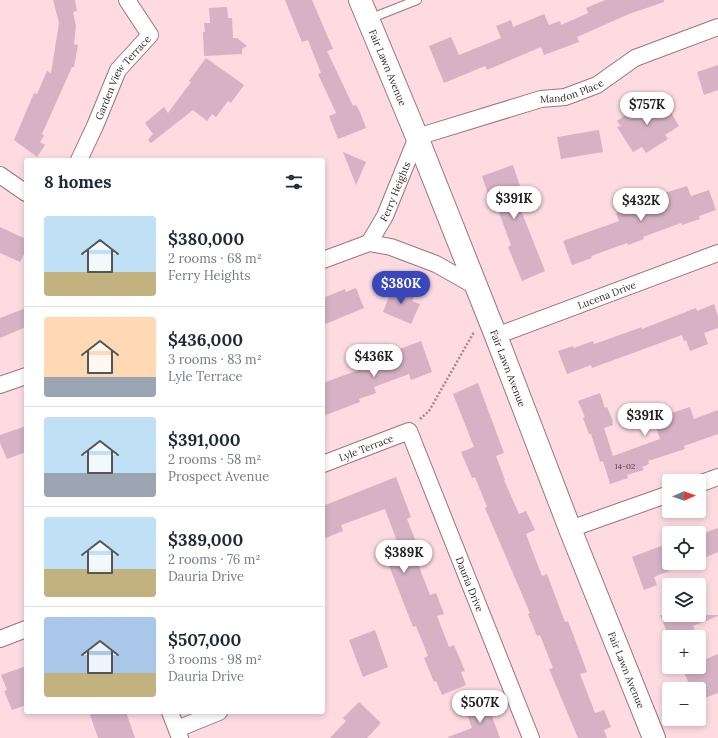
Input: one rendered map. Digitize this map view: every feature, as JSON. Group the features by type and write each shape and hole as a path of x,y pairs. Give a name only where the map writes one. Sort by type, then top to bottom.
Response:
{"main road":[{"name":"Fair Lawn Avenue","path":"364,10 475,286 486,332 570,529 654,738"}],"street":[{"name":"Garden View Terrace","path":"80,158 118,70 150,34 127,0"},
{"name":"Mandon Place","path":"416,138 540,99 565,97 597,86 635,58 718,27"},
{"name":"Ferry Heights","path":"369,243 385,216 416,138"},
{"path":"0,175 24,192"},
{"path":"325,259 369,243 392,247 436,264 475,286"},
{"name":"Lucena Drive","path":"486,332 718,253"},
{"path":"0,386 24,377"},
{"name":"Lyle Terrace","path":"325,463 408,431"},
{"name":"Dauria Drive","path":"408,431 531,738"},
{"path":"706,481 718,477"},
{"path":"570,529 662,496"},
{"path":"0,639 24,630"},
{"path":"171,714 178,733 215,714"}],"lane":[{"path":"364,10 417,0"}],"path":[{"path":"408,431 429,411 486,332"}],"building":[{"path":"53,0 75,0 77,11 73,12 76,26 74,44 78,45 74,67 72,67 42,134 44,136 40,142 45,145 37,157 14,140 34,93 37,94 47,71 51,73 59,23"},
{"path":"285,0 312,0 333,49 327,51 353,106 356,105 360,112 366,128 338,139 329,116 336,113 318,74 321,73 308,40 302,42"},
{"path":"605,0 664,0 664,2 629,14 577,37 579,42 544,55 541,47 487,70 485,66 444,83 429,46 451,37 459,55 501,38 496,26 511,20 513,27 544,14 549,25 560,21 561,25 588,13 586,8"},
{"path":"227,7 228,18 232,18 233,38 237,38 247,46 242,49 242,54 204,56 203,32 205,32 204,23 210,23 209,8"},
{"path":"206,58 244,85 231,103 228,101 216,117 212,114 207,121 193,110 151,143 148,140 153,134 145,123 164,107 168,113 191,82 189,81"},
{"path":"718,65 718,90 704,95 697,72"},
{"path":"662,98 679,126 665,135 668,139 646,153 642,147 633,152 617,127 621,126 617,121 644,101 648,107"},
{"path":"599,130 603,152 561,159 557,137"},
{"path":"343,152 366,162 356,185"},
{"path":"513,165 525,201 518,203 545,271 522,281 508,247 511,245 498,210 494,212 482,176"},
{"path":"687,186 691,196 709,190 716,210 699,216 700,219 682,225 681,223 643,237 644,239 628,245 627,243 591,256 592,258 572,265 563,241 619,221 616,213 630,208 629,204"},
{"path":"0,227 24,238 24,254 20,262 0,253"},
{"path":"394,284 410,291 409,294 414,297 412,301 420,304 411,324 383,312"},
{"path":"356,288 364,308 325,324 325,297 345,289 346,292"},
{"path":"714,304 718,316 718,328 704,333 708,344 690,351 686,340 684,341 682,335 592,368 591,365 567,374 558,351 573,346 574,348 593,341 594,344 642,327 642,329 696,308 697,311"},
{"path":"24,309 24,328 0,338 0,318"},
{"path":"421,341 432,372 411,380 409,374 374,387 376,393 359,399 360,402 325,415 325,382 386,360 386,357 393,355 392,352"},
{"path":"478,383 504,453 496,456 504,480 519,514 526,511 535,530 526,534 542,576 547,574 565,622 568,621 587,672 580,674 595,713 604,710 611,727 604,730 607,738 578,738 549,669 553,668 540,635 537,636 528,614 530,613 485,508 487,507 475,477 472,478 461,452 474,447 453,394"},
{"path":"600,393 605,408 607,407 613,421 613,425 604,428 613,456 660,439 654,422 672,416 671,413 690,407 694,419 718,410 718,434 684,446 685,449 648,461 649,464 642,467 644,470 627,475 628,478 610,484 603,461 600,462 578,401"},
{"path":"24,427 24,453 7,459 0,443 0,435"},
{"path":"396,477 411,517 407,519 424,562 418,564 430,595 436,593 444,614 437,616 449,647 454,645 465,671 461,672 466,685 442,695 436,681 434,682 424,658 428,656 416,626 413,627 383,550 398,544 385,509 341,525 343,531 325,538 325,505"},
{"path":"718,528 718,552 706,557 706,532"},
{"path":"662,546 662,570 669,571 654,577 657,585 644,590 632,557"},
{"path":"706,615 718,616 706,621"},
{"path":"663,622 703,622 693,626 695,630 666,630"},
{"path":"375,630 388,667 363,677 349,640"},
{"path":"718,654 718,693 706,697 706,682 688,682 685,674 706,674 706,659"},
{"path":"24,667 24,706 12,710 4,691 7,690 1,675"},
{"path":"359,702 381,723 367,738 330,738 346,721 343,718"},
{"path":"487,703 500,738 448,738 472,728 466,711"},
{"path":"127,714 135,738 98,738 90,715"}]}
